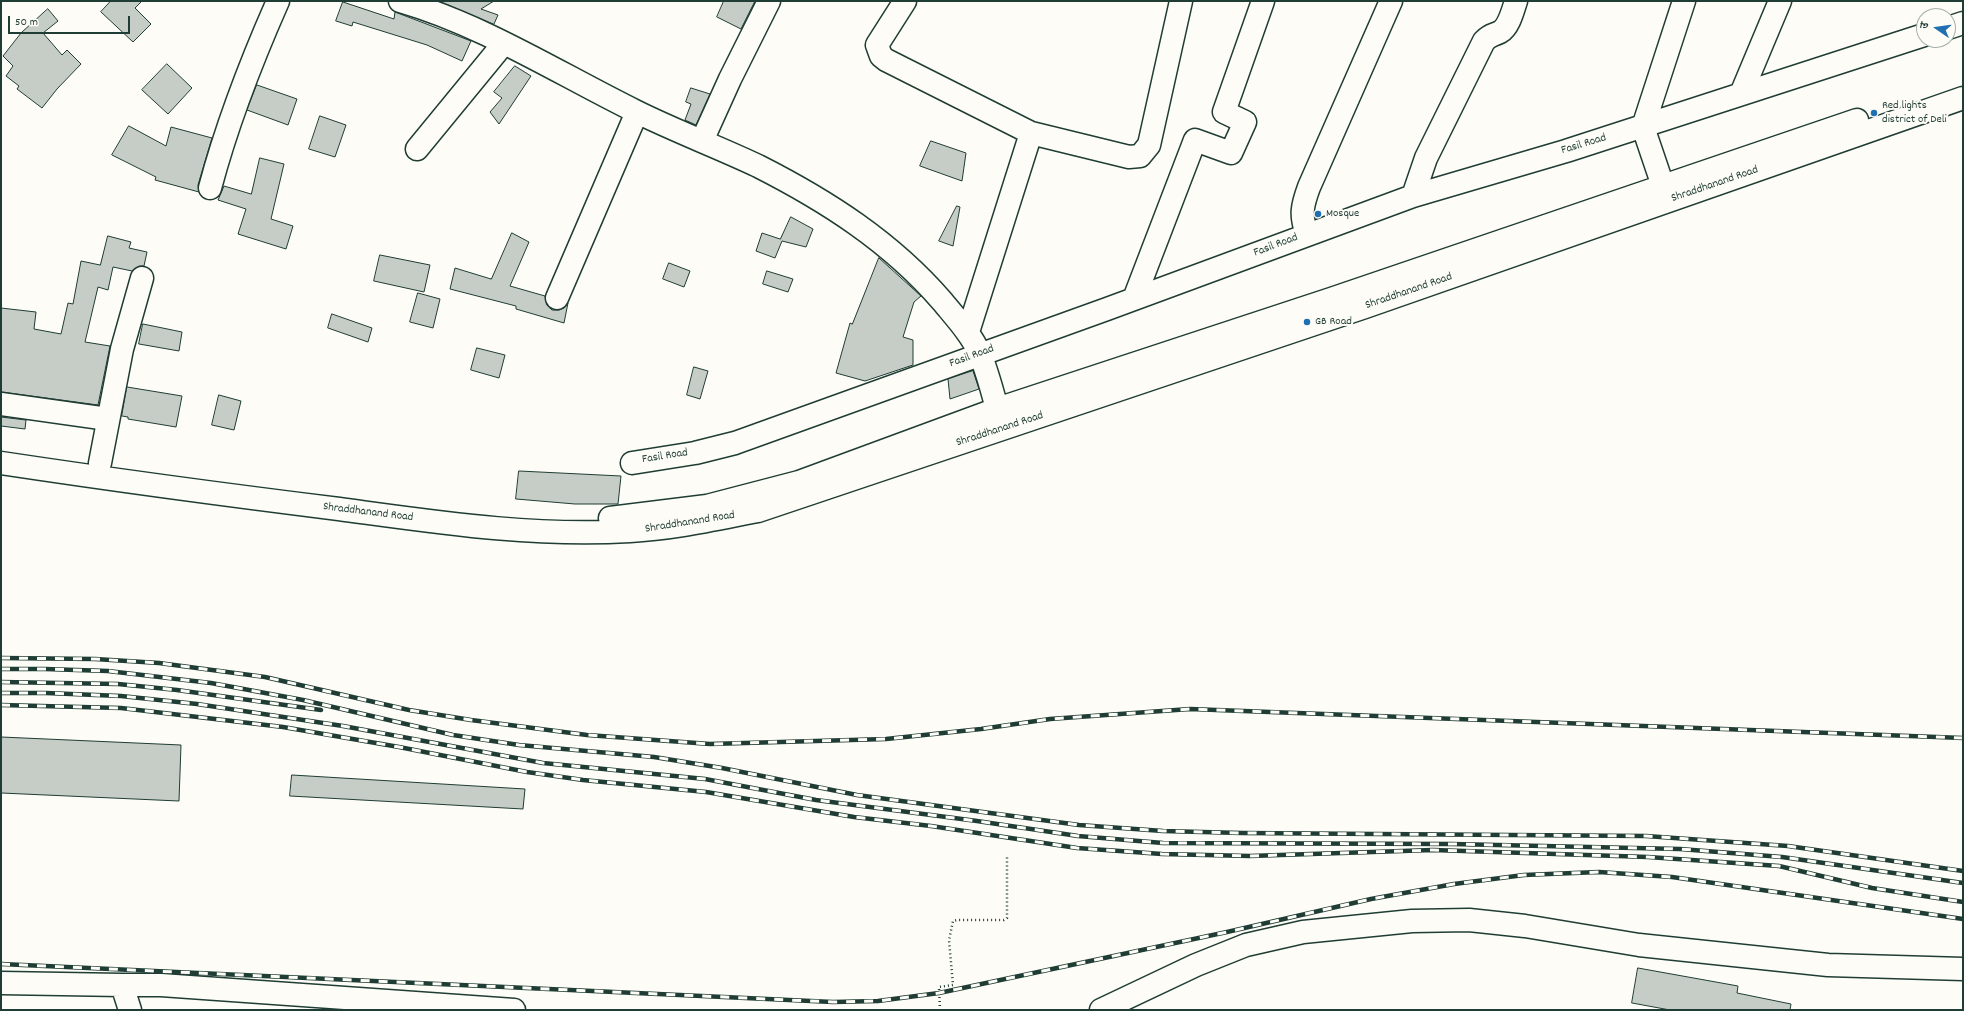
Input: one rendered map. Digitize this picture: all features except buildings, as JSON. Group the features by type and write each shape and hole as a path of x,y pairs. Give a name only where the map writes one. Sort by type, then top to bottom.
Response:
{"street":[{"path":"210,188 220,151 239,94 278,1"},
{"path":"400,1 449,17 504,43 637,112 757,166 821,200 864,228 892,251 927,284 968,332 980,354 1000,420"},
{"path":"702,142 730,79 769,1"},
{"path":"905,1 879,40 878,50 881,56 1031,133 1129,156 1140,156 1149,145 1181,1"},
{"path":"1134,299 1195,140 1231,153 1245,122 1224,112 1263,1"},
{"path":"1307,234 1302,221 1302,205 1390,1"},
{"path":"1413,196 1426,158 1484,41 1491,34 1501,32 1507,24 1516,1"},
{"path":"1663,186 1643,127 1684,1"},
{"path":"1741,94 1780,1"},
{"name":"Fasil Road","path":"632,463 695,453 734,443 1134,299 1413,196 1516,164 1566,152 1741,94 1916,39"},
{"path":"417,149 504,43"},
{"name":"Shraddhanand Road","path":"1251,336 1663,186 1963,83"},
{"name":"Shraddhanand Road","path":"1,448 100,463 478,514 544,518 614,518 707,506 799,482 1000,420 1963,98"},
{"path":"557,298 637,112"},
{"path":"968,332 1031,133"},
{"path":"100,463 122,349 142,278"},
{"path":"1,404 108,419"},
{"name":"Shraddhanand Road","path":"1,463 175,489 462,526 553,533 630,532 674,527 758,511 1000,420"},
{"path":"1102,1010 1196,965 1246,945 1303,932 1412,921 1469,920 1511,924 1639,945 1828,965 1963,970"},
{"path":"1,983 161,985 514,1010"},
{"path":"122,985 130,1010"}],"path":[{"path":"940,1010 939,987 953,985 949,940 953,921 1004,920 1007,918 1008,857"}],"railway":[{"path":"1,658 95,659 159,663 265,677 409,710 471,720 587,735 710,744 886,739 981,729 1050,719 1190,709 1963,738"},
{"path":"1,669 108,671 211,683 303,700 453,735 519,745 654,757 722,768 857,795 1079,825 1163,831 1242,833 1646,836 1788,846 1963,871"},
{"path":"1,682 118,684 177,690 321,710"},
{"path":"1,693 121,696 197,704 343,726 543,763 705,779 816,800 1078,836 1163,843 1452,844 1680,849 1782,857 1963,883"},
{"path":"1,705 121,708 283,727 399,747 527,772 583,780 706,792 854,817 931,826 1077,848 1162,854 1250,856 1433,850 1648,857 1779,866 1872,888 1963,902"},
{"path":"1,964 833,1002 878,1001 939,993 1227,932 1371,899 1454,884 1524,875 1599,872 1672,877 1963,919"}],"place":[{"name":"Red lights district of Deli","path":"1874,113"},
{"name":"Mosque","path":"1318,214"},
{"name":"GB Road","path":"1307,322"}]}
